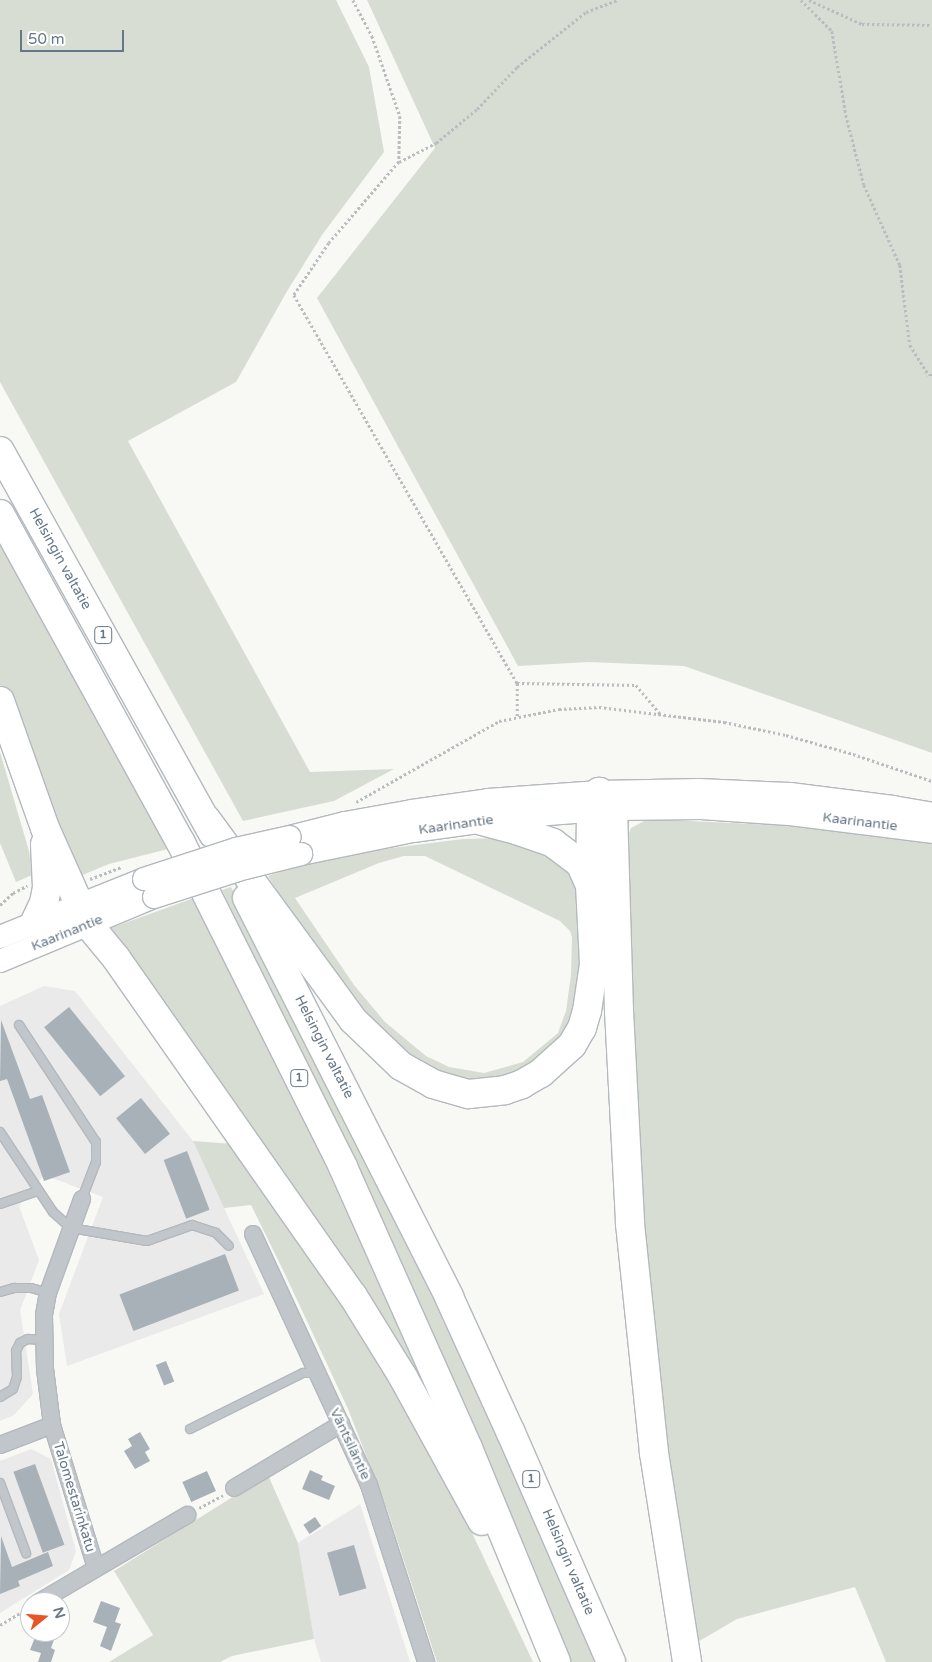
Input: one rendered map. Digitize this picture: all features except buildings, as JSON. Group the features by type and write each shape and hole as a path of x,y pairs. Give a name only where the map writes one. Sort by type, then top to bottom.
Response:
{"highway":[{"name":"Helsingin valtatie","path":"0,451 206,819 286,972 449,1298 511,1433 610,1662"},
{"name":"1","path":"0,514 181,843 343,1167 468,1448 556,1662"},
{"path":"0,702 44,828 84,914 353,1296 403,1377 546,1636"},
{"path":"206,819 354,1020 401,1066 433,1084 469,1094 488,1093 522,1084 557,1060 577,1036 587,1011 592,980 593,939 590,886 601,804"},
{"path":"601,804 619,1011 630,1224 654,1453 687,1662"},
{"path":"482,821 519,831 552,843 580,864 590,886"},
{"path":"35,922 44,902 47,887 44,828"}],"main road":[{"name":"Kaarinantie","path":"295,846 699,790 790,794 932,814"},
{"name":"Kaarinantie","path":"0,961 84,914 149,888 244,868 344,823 412,811 517,797 601,804 790,814 932,832"},
{"name":"Kaarinantie","path":"0,938 35,922 84,914"}],"street":[{"name":"Talomestarinkatu","path":"82,1199 48,1293 44,1315 43,1340 52,1425 96,1568"},
{"name":"Väntsiläntie","path":"252,1234 369,1485 426,1662"},
{"path":"234,1488 341,1424"},
{"path":"0,1445 52,1425"},
{"name":"Talomestarinkatu","path":"56,1592 187,1515"}],"lane":[{"path":"19,1025 96,1142 96,1162 82,1199"},
{"path":"0,1132 37,1191 53,1212 71,1228 147,1242 192,1225 216,1232 229,1246"},
{"path":"0,1204 37,1191"},
{"path":"0,1292 14,1288 30,1288 48,1293"},
{"path":"0,1397 13,1389 17,1377 16,1351 20,1343 28,1339 43,1340"},
{"path":"190,1429 303,1373 318,1373"},
{"path":"0,1482 26,1553"}],"path":[{"path":"353,0 372,36 400,116 399,162"},
{"path":"517,716 517,683 294,295 329,243 399,162 436,143 477,109 518,66 586,12 618,0"},
{"path":"801,0 832,31 846,115 864,185 900,265 910,345 929,375 932,375"},
{"path":"809,0 862,24 932,26"},
{"path":"517,683 636,685 661,715"},
{"path":"353,804 499,721 559,708 599,707 724,722 786,735 853,754 932,780"},
{"path":"187,1515 234,1488"},
{"path":"0,1625 20,1614"}],"shaded area":[{"path":"0,0 336,0 369,67 384,152 322,235 286,293 236,382 128,441 310,772 394,769 334,801 243,821 0,382"},
{"path":"367,0 932,0 932,753 684,666 589,662 518,666 317,298 435,148"},
{"path":"0,545 168,849 109,864 73,879 13,725 0,685"},
{"path":"0,752 29,851 32,875 16,882 0,843"},
{"path":"648,819 819,827 932,842 932,1662 886,1662 855,1587 737,1619 696,1643 674,1517 645,1272 629,1016 626,841 631,828"},
{"path":"498,838 544,849 572,871 584,904 577,1010 551,1055 491,1085 431,1073 383,1038 324,967 268,876 321,857 463,839","holes":["404,856 425,856 560,921 570,931 572,937 571,975 566,1011 558,1033 523,1062 484,1073 449,1067 426,1056 385,1022 354,985 295,898 379,863"]},
{"path":"231,887 436,1299 599,1662 568,1662 340,1138 222,890"},
{"path":"194,898 314,1140 443,1426 108,929"},
{"path":"44,986 75,991 193,1141 264,1294 67,1366 59,1314 103,1197 44,1175 19,1206 39,1260 20,1310 33,1394 14,1415 0,1421 0,1006"},
{"path":"193,1141 234,1144 414,1410 533,1662 437,1662 387,1509 348,1409 284,1272 251,1205 224,1208"},
{"path":"31,1449 51,1459 76,1551 69,1570 34,1592 20,1592 20,1601 0,1613 0,1461"},
{"path":"268,1475 298,1543 314,1639 232,1656 220,1662 109,1662 153,1635 114,1571"},
{"path":"360,1504 410,1662 321,1662 314,1639 298,1543"}]}
